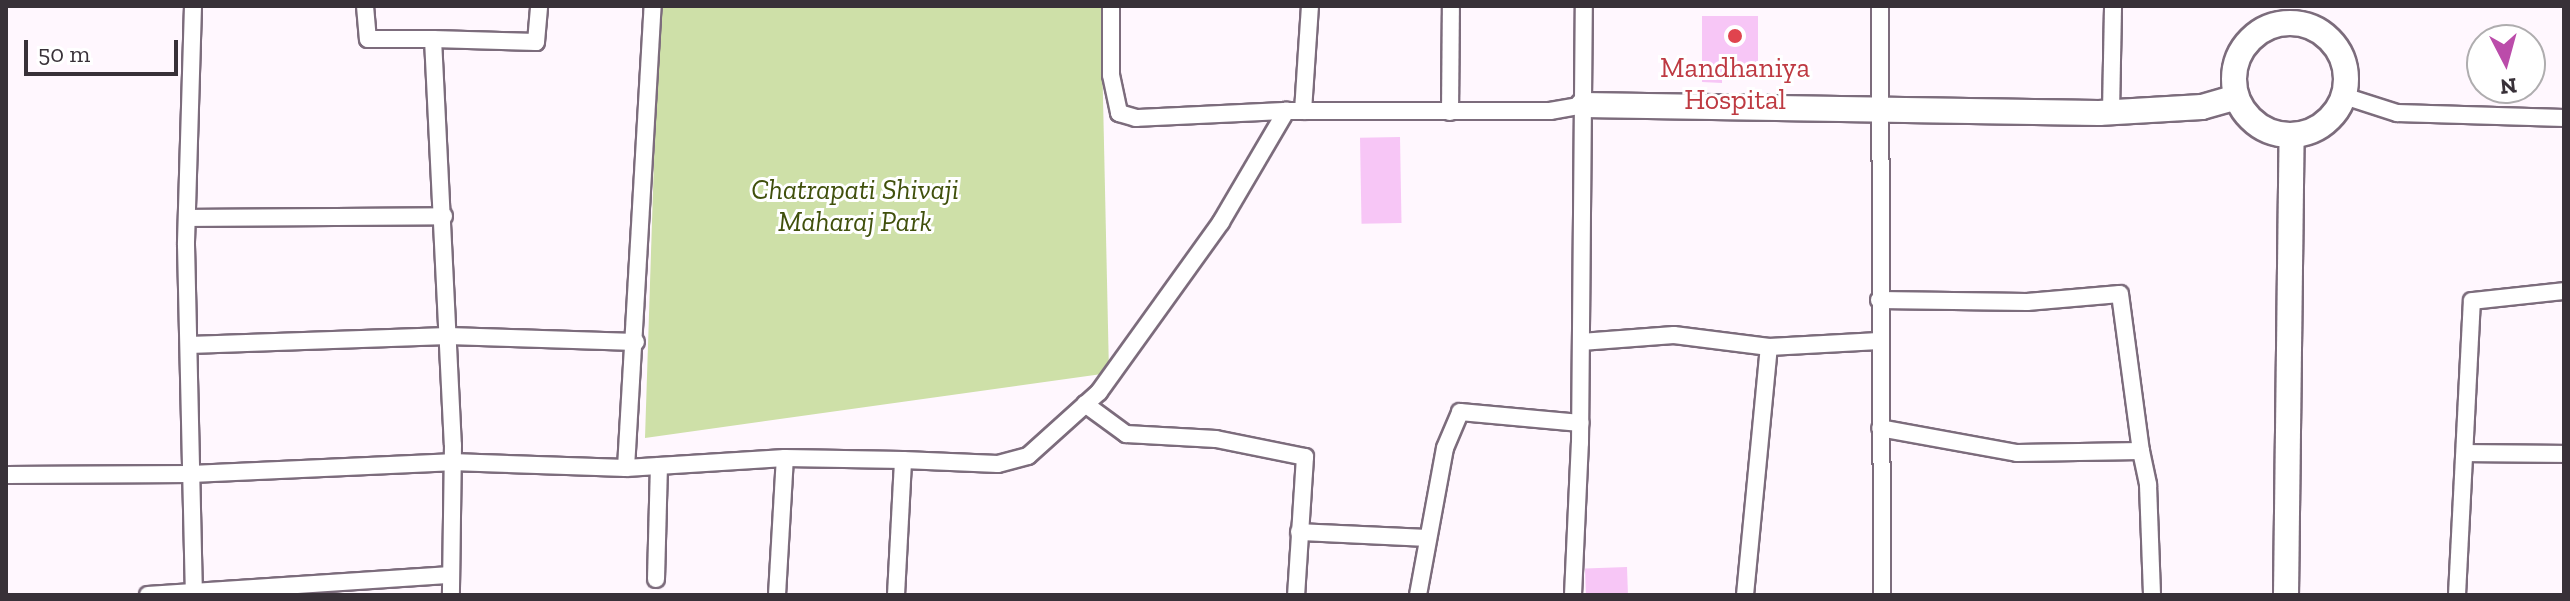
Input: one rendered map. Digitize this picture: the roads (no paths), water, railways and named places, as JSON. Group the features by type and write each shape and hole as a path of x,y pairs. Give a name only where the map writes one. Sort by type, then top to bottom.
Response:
{"main road":[{"path":"2292,14 2327,36 2339,50 2346,69 2344,96 2327,121 2292,135 2258,125 2236,97 2233,79 2244,45 2292,14"},
{"path":"1583,105 2111,112 2202,107 2236,97"},
{"path":"2286,595 2292,135"}],"street":[{"path":"193,6 187,218 194,594"},
{"path":"365,6 368,39 536,42 539,6"},
{"path":"626,468 636,342 653,6"},
{"path":"1111,6 1111,75 1119,113 1136,118 1295,111 1550,111 1583,105"},
{"path":"6,475 191,474 451,462 626,468 785,458 998,464 1028,456 1085,404 1149,326 1295,111 1310,6"},
{"path":"1450,112 1451,6"},
{"path":"1573,595 1580,423 1584,6"},
{"path":"1880,6 1883,108 1879,300 1882,595"},
{"path":"2111,112 2113,6"},
{"path":"433,39 448,336 451,595"},
{"path":"2344,96 2397,113 2564,118"},
{"path":"187,218 444,216"},
{"path":"2457,595 2463,464 2468,453 2472,301 2564,291"},
{"path":"1879,300 2027,302 2120,294 2148,485 2152,595"},
{"path":"1581,342 1674,335 1769,347 1879,341"},
{"path":"189,345 448,336 636,342"},
{"path":"1745,595 1769,347"},
{"path":"1085,404 1126,434 1216,439 1305,457 1296,595"},
{"path":"1418,595 1425,538 1433,518 1445,448 1460,412 1580,423"},
{"path":"1880,428 2017,453 2141,451"},
{"path":"2468,453 2564,454"},
{"path":"777,595 785,458"},
{"path":"896,595 903,460"},
{"path":"656,579 659,466"},
{"path":"1299,532 1425,538"},
{"path":"148,595 450,575"}],"place":[{"name":"Mandhaniya Hospital","path":"1735,36"}],"park label":[{"name":"Chatrapati Shivaji Maharaj Park","path":"855,206"}]}
